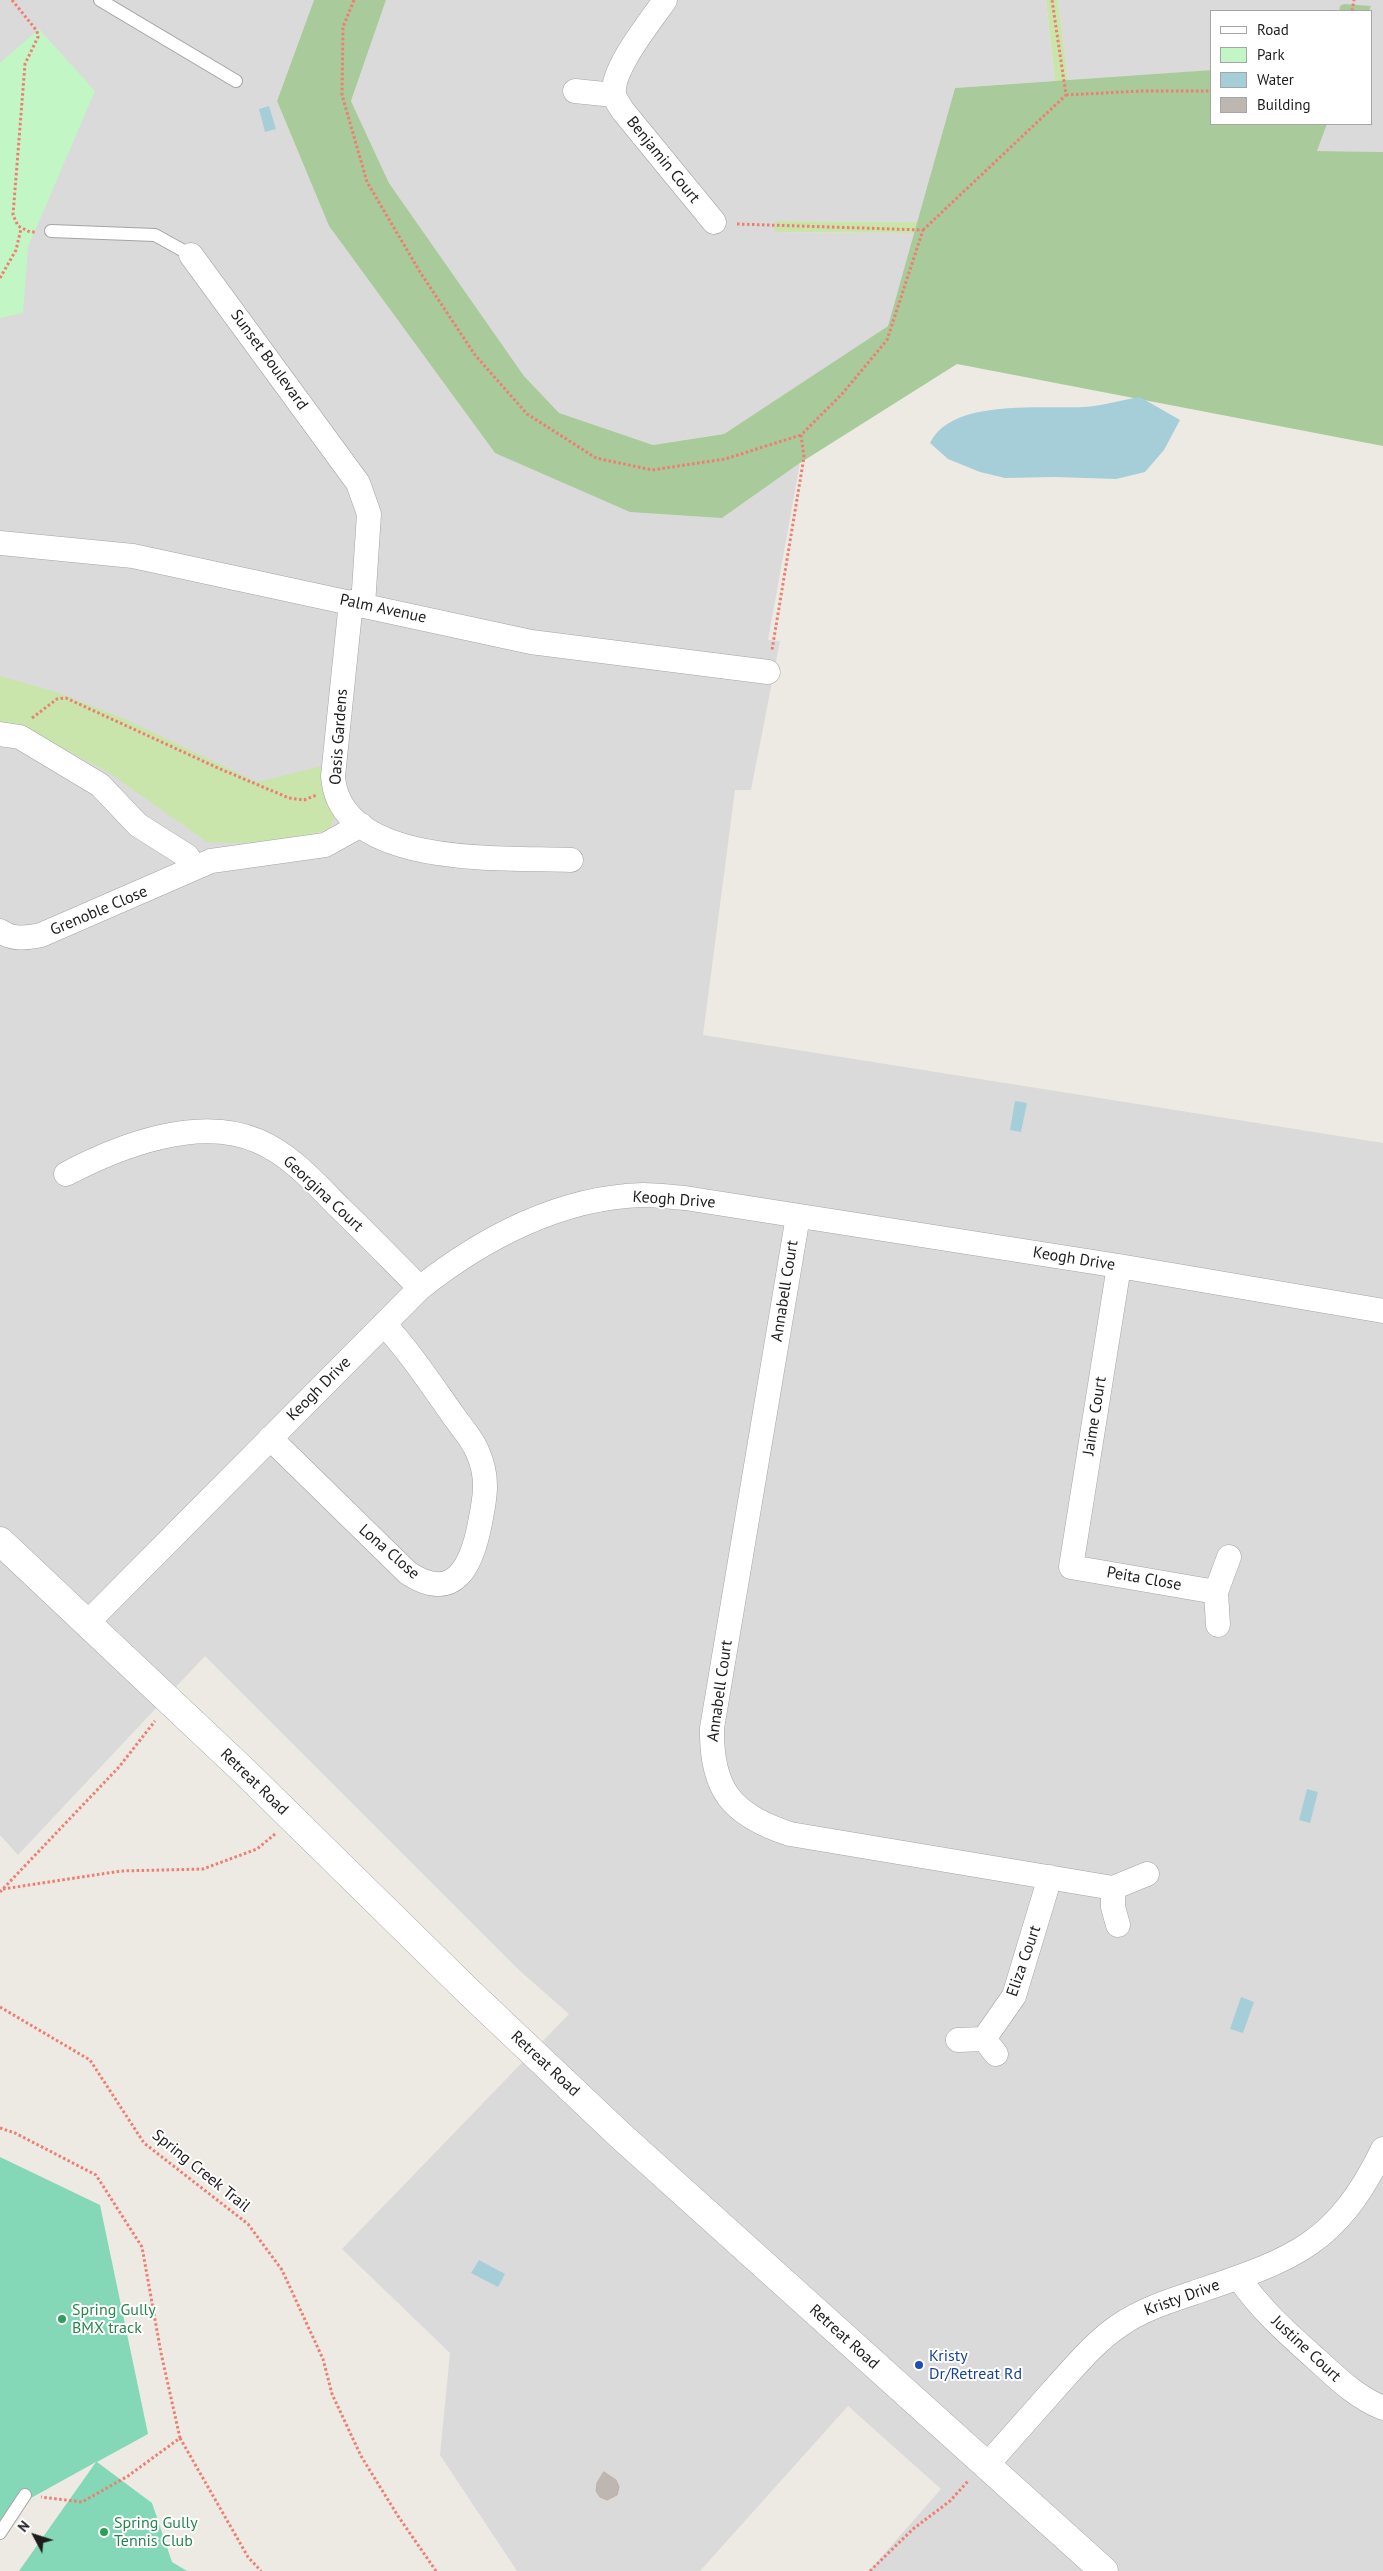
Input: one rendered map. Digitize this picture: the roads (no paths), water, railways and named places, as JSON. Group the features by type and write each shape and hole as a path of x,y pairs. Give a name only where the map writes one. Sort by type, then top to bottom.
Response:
{"street":[{"path":"575,91 614,95 618,75 626,60 665,0"},
{"name":"Benjamin Court","path":"614,95 623,112 714,222"},
{"name":"Sunset Boulevard","path":"192,255 358,484 369,514 357,603"},
{"name":"Palm Avenue","path":"0,543 132,556 531,642 768,672"},
{"name":"Oasis Gardens","path":"357,603 333,776 334,788 344,809 362,825 385,840 421,852 571,860"},
{"path":"0,734 20,737 100,785 138,825 187,856 195,868"},
{"name":"Grenoble Close","path":"0,930 14,937 27,938 41,935 175,879 195,868 228,857 325,845 362,825"},
{"name":"Georgina Court","path":"66,1174 126,1145 162,1137 211,1132 238,1134 257,1140 274,1149 303,1171 420,1288"},
{"name":"Keogh Drive","path":"88,1622 420,1288 468,1253 520,1225 562,1210 604,1199 643,1195 685,1198 1119,1266 1383,1311"},
{"name":"Annabell Court","path":"798,1216 712,1728 712,1756 716,1775 725,1793 737,1806 755,1820 790,1834 1113,1888"},
{"name":"Jaime Court","path":"1071,1567 1119,1266"},
{"name":"Lona Close","path":"270,1438 408,1573 420,1581 435,1585 448,1583 460,1575 475,1550 486,1489 484,1469 478,1450 416,1363 384,1324"},
{"name":"Retreat Road","path":"0,1541 88,1622 469,1992 621,2136 1104,2571"},
{"path":"1218,1625 1216,1592 1228,1557"},
{"name":"Peita Close","path":"1071,1567 1216,1592"},
{"path":"1118,1925 1113,1907 1113,1888 1147,1874"},
{"name":"Eliza Court","path":"958,2040 990,2047 1014,1996 1050,1877"},
{"name":"Kristy Drive","path":"986,2464 1084,2356 1120,2325 1169,2301 1238,2278 1296,2254 1317,2239 1337,2221 1358,2195 1383,2149"},
{"name":"Justine Court","path":"1238,2278 1251,2296 1283,2330 1353,2393 1383,2408"}],"lane":[{"path":"100,0 236,81"},
{"name":"Sunset Boulevard","path":"51,231 155,235 192,255"},
{"path":"0,2533 25,2495"}],"water":[{"path":"269,106 276,129 265,132 259,109"},
{"path":"1140,397 1180,420 1164,450 1145,472 1116,479 1005,478 980,472 948,459 930,443 941,429 957,419 977,412 1022,407 1090,406"},
{"path":"1015,1101 1027,1103 1021,1132 1010,1130"},
{"path":"1307,1789 1318,1792 1310,1823 1299,1820"},
{"path":"1241,1997 1254,2002 1243,2033 1230,2029"},
{"path":"479,2260 505,2274 498,2287 471,2273"}],"place":[{"name":"Spring Gully BMX track","path":"62,2319"},
{"name":"Kristy Dr/Retreat Rd","path":"919,2365"},
{"name":"Spring Gully Tennis Club","path":"104,2532"}]}
